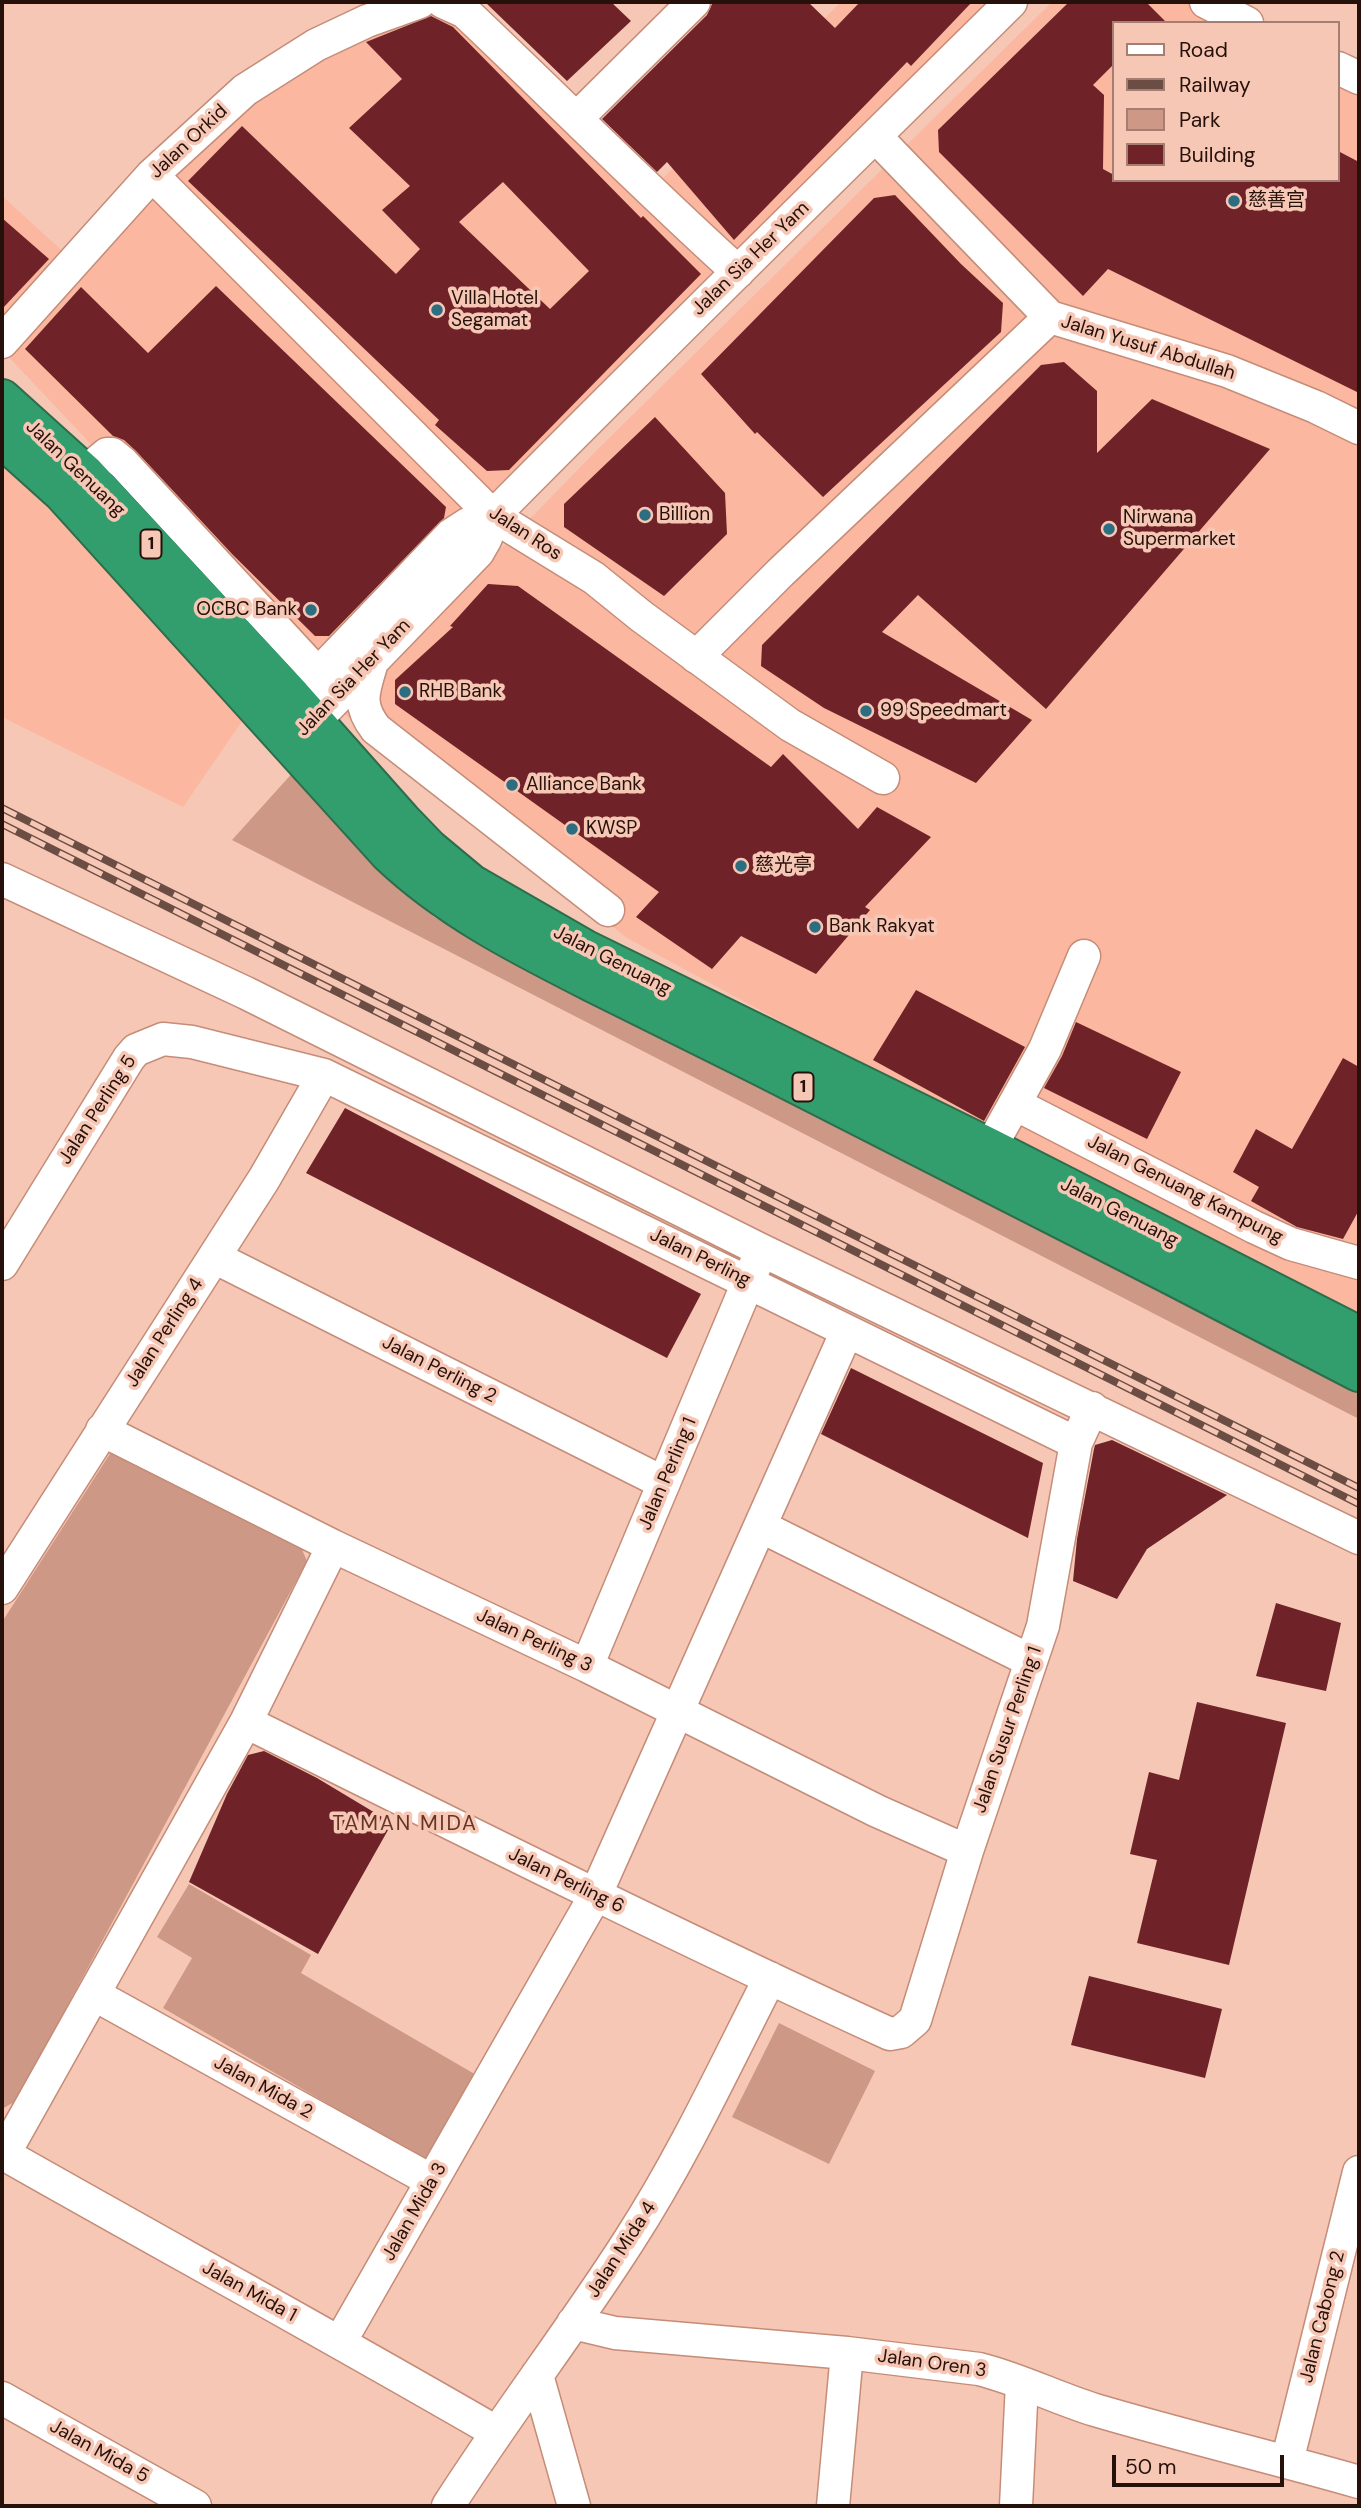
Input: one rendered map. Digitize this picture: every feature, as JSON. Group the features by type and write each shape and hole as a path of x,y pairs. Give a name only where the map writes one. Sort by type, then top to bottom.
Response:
{"highway":[{"name":"Jalan Genuang","path":"2,399 84,473 297,711 429,849 471,884 584,948 1098,1202 1359,1336"},
{"name":"Jalan Genuang","path":"2,438 297,711 406,869 445,899 485,926 568,970 970,1171 1359,1372"}],"street":[{"name":"Jalan Orkid","path":"2,342 152,175 245,90 316,45 367,21 419,2"},
{"path":"443,2 465,12 577,118 655,197 738,272"},
{"path":"577,118 694,2"},
{"name":"Jalan Sia Her Yam","path":"297,711 451,535 468,524 493,516 1011,2"},
{"path":"1206,2 1243,21"},
{"name":"Jalan Yusuf Abdullah","path":"876,137 1050,317 1227,371 1316,407 1359,428"},
{"name":"Jalan Ros","path":"152,175 493,516 594,578 696,657 790,724 883,778"},
{"path":"696,657 780,573 1050,317"},
{"name":"Jalan Sia Her Yam","path":"297,711 373,659 478,552 493,516"},
{"path":"373,659 363,696 365,715 376,729 608,910"},
{"path":"2,879 246,993 761,1250 1359,1538"},
{"path":"990,1148 1045,1049 1084,956"},
{"name":"Jalan Perling 5","path":"2,1264 136,1049 163,1038 192,1042 324,1075"},
{"name":"Jalan Perling 4","path":"3,1584 215,1257 324,1075"},
{"name":"Jalan Perling","path":"324,1075 1076,1443"},
{"name":"Jalan Genuang Kampung","path":"1015,1104 1291,1244 1356,1255"},
{"path":"1098,1202 1126,1162"},
{"path":"1231,1271 1254,1227"},
{"name":"Jalan Perling 1","path":"587,1666 761,1250"},
{"name":"Jalan Perling 2","path":"215,1257 664,1483"},
{"name":"Jalan Mida 3","path":"341,2342 595,1895 847,1331"},
{"name":"Jalan Susur Perling 1","path":"890,2034 901,2032 915,2020 967,1851 1043,1626 1076,1443 1092,1408"},
{"name":"Jalan Perling 3","path":"102,1430 333,1546 678,1710 877,1811 967,1851"},
{"path":"760,1526 1031,1661"},
{"path":"3,2154 246,1722 333,1546"},
{"name":"Jalan Perling 6","path":"246,1722 595,1895 890,2034"},
{"name":"Jalan Mida 4","path":"448,2506 630,2239 662,2186 770,1978"},
{"name":"Jalan Mida 2","path":"94,1995 432,2181"},
{"name":"Jalan Mida 1","path":"3,2154 341,2342 496,2432"},
{"name":"Jalan Cabong 2","path":"1287,2462 1359,2172"},
{"name":"Jalan Oren 3","path":"573,2323 615,2333 847,2353 979,2369 1068,2402 1359,2483"},
{"path":"833,2506 847,2353"},
{"path":"537,2375 574,2506"},
{"path":"1016,2506 1022,2383"},
{"name":"Jalan Mida 5","path":"2,2398 195,2506"}],"shaded area":[{"path":"841,2 987,2 488,496 303,669 5,353 84,260 250,97 323,50 440,8 644,197"},
{"path":"1052,2 1188,2 1218,21 1112,21 1112,182 1340,182 1340,80 1359,89 1359,1318 913,1093 627,938 342,712 596,451"},
{"path":"2,196 68,256 2,329"},
{"path":"2,462 137,592 245,717 183,807 2,717"}],"green space":[{"path":"296,769 373,859 434,917 1359,1393 1359,1419 232,840"},
{"path":"113,1449 297,1538 307,1561 16,2101 2,2109 2,1622"},
{"path":"189,1884 311,1955 301,1973 478,2076 428,2162 163,2008 192,1958 157,1937"},
{"path":"779,2023 875,2071 829,2164 732,2117"}],"building":[{"path":"485,2 611,2 631,21 567,81"},
{"path":"713,2 808,2 835,28 860,2 972,2 911,66 907,62 734,240 667,162 657,172 602,119 707,15"},
{"path":"1069,2 1146,2 1165,21 1112,21 1112,66 1093,85 1104,95 1103,169 1112,174 1112,182 1340,182 1340,152 1359,162 1359,393 1108,269 1083,296 939,152 938,130"},
{"path":"431,16 453,27 641,218 643,216 701,274 509,470 487,471 435,425 439,420 188,181 242,126 396,274 420,249 382,210 410,186 349,128 402,79 366,42","holes":["503,182 589,271 550,309 459,222"]},
{"path":"895,195 961,264 1003,303 1001,332 823,497 757,432 755,434 701,374 874,198"},
{"path":"2,218 49,259 2,309"},
{"path":"216,286 446,507 444,518 329,636 315,636 233,555 136,451 124,440 113,436 25,349 81,287 148,353"},
{"path":"1064,362 1097,391 1097,453 1152,399 1270,449 1046,709 918,595 882,632 1032,720 976,783 824,708 761,666 762,645 1041,365"},
{"name":"Billion","path":"655,417 725,493 727,534 664,596 564,527 564,504"},
{"path":"488,584 518,586 771,767 783,754 858,829 877,807 931,837 865,907 870,910 816,974 741,936 712,969 636,917 659,892 395,704 395,680 453,627 450,626"},
{"path":"916,990 1025,1047 984,1121 873,1060"},
{"path":"1076,1022 1181,1072 1147,1139 1044,1088 1062,1056"},
{"path":"1343,1058 1359,1067 1359,1210 1343,1239 1297,1227 1251,1201 1259,1187 1233,1172 1256,1129 1292,1149"},
{"path":"345,1108 701,1294 667,1358 306,1173"},
{"path":"851,1368 1043,1463 1028,1538 821,1434"},
{"path":"1112,1440 1227,1495 1147,1549 1117,1599 1073,1581 1077,1539 1095,1445"},
{"path":"1276,1603 1341,1623 1326,1691 1256,1676"},
{"path":"1197,1702 1286,1723 1229,1965 1137,1943 1157,1860 1130,1854 1149,1772 1179,1780"},
{"path":"264,1751 317,1778 392,1823 318,1954 189,1882 227,1794 248,1755"},
{"path":"1089,1976 1222,2009 1205,2078 1071,2045"}],"railway":[{"path":"2,808 1359,1488"},
{"path":"2,824 1359,1504"}],"place":[{"name":"慈善宫","path":"1234,201"},
{"name":"Villa Hotel Segamat","path":"437,310"},
{"name":"Billion","path":"645,515"},
{"name":"Nirwana Supermarket","path":"1109,529"},
{"name":"OCBC Bank","path":"311,610"},
{"name":"RHB Bank","path":"405,692"},
{"name":"99 Speedmart","path":"866,711"},
{"name":"Alliance Bank","path":"512,785"},
{"name":"KWSP","path":"572,829"},
{"name":"慈光亭","path":"741,866"},
{"name":"Bank Rakyat","path":"815,927"}],"district":[{"name":"TAMAN MIDA","path":"405,1824"}]}
